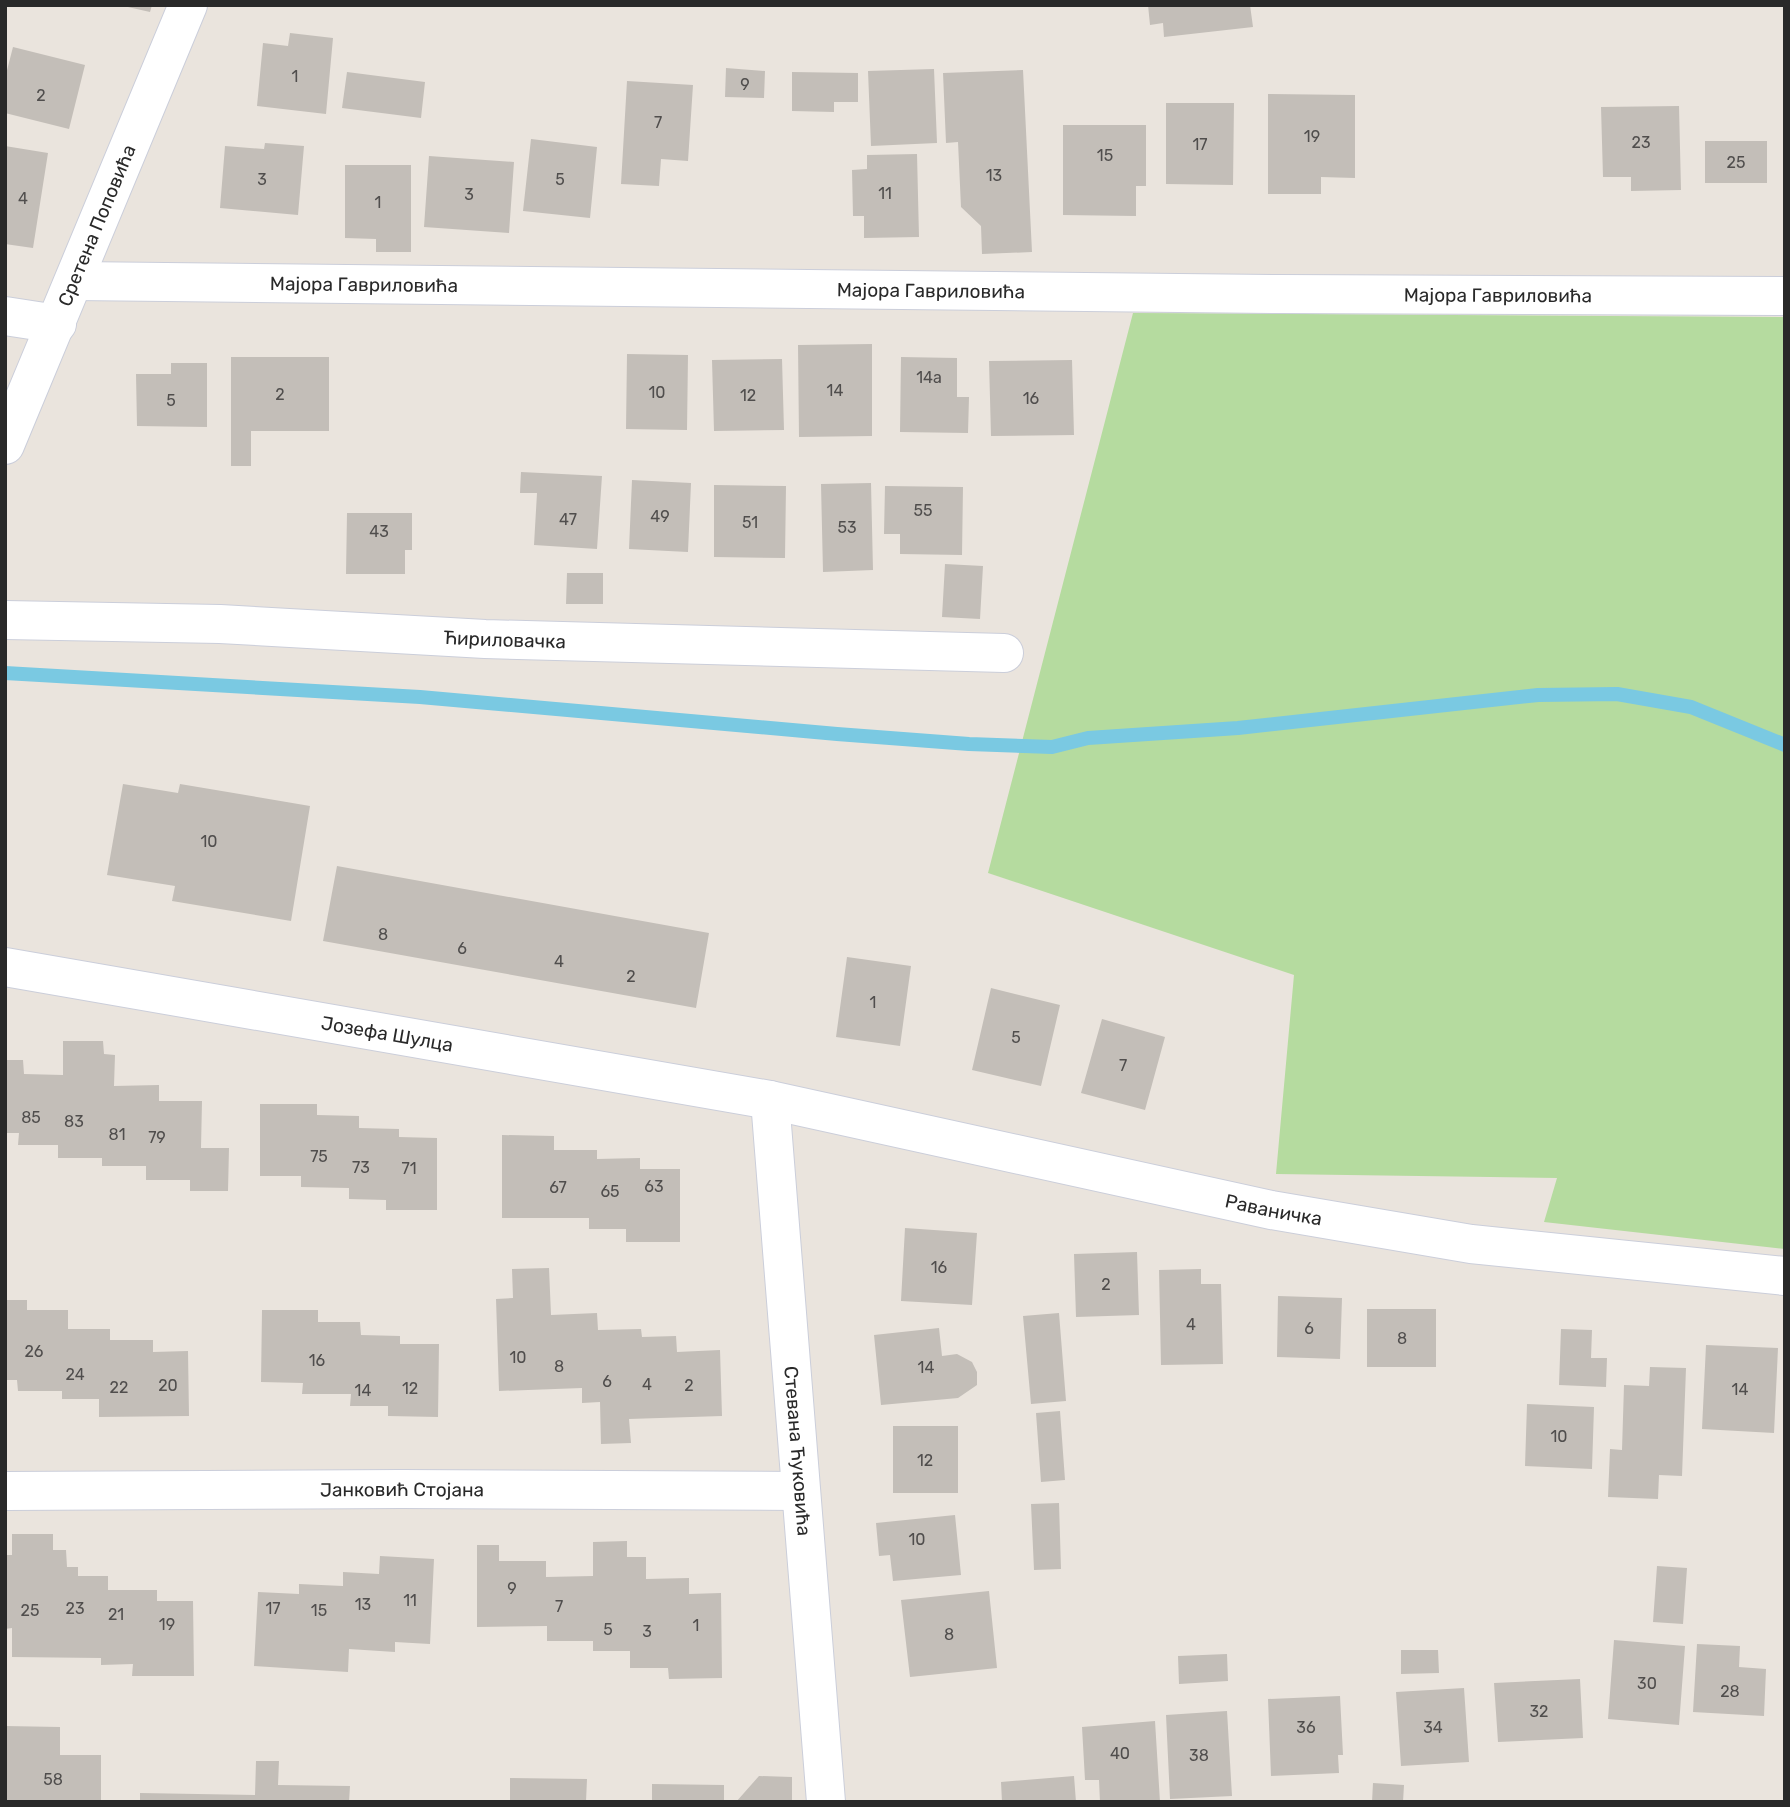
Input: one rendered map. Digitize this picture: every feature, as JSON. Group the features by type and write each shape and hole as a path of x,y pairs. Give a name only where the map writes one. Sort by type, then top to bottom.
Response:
{"street":[{"name":"Сретена Поповића","path":"5,445 188,5"},
{"name":"Мајора Гавриловића","path":"75,281 1266,294 1785,296"},
{"path":"5,316 57,324"},
{"name":"Ћириловачка","path":"5,620 220,624 485,639 1004,653"},
{"name":"Јозефа Шулца","path":"5,967 770,1100"},
{"name":"Раваничка","path":"770,1100 1271,1210 1471,1244 1785,1276"},
{"name":"Стевана Ћуковића","path":"770,1100 826,1802"},
{"name":"Јанковић Стојана","path":"5,1491 800,1491"}],"green space":[{"path":"1133,313 1785,317 1785,1249 1544,1222 1557,1178 1276,1174 1294,975 988,873"}],"building":[{"path":"119,5 152,5 150,12"},
{"path":"1148,5 1250,5 1253,27 1164,37 1163,23 1150,25"},
{"path":"290,33 333,38 326,114 257,106 263,43 288,46"},
{"path":"13,47 85,65 69,129 5,113 5,78"},
{"path":"726,68 765,71 764,98 725,97"},
{"path":"934,69 937,143 871,146 868,71"},
{"path":"1023,70 1032,252 982,254 981,226 961,207 958,142 946,143 943,73"},
{"path":"347,72 425,82 421,118 342,108"},
{"path":"792,72 858,73 858,102 834,102 834,112 792,111"},
{"path":"627,81 693,85 688,161 661,159 659,186 621,184"},
{"path":"1268,94 1355,95 1355,178 1321,177 1321,194 1268,194"},
{"path":"1166,103 1234,103 1233,185 1166,184"},
{"path":"1679,106 1681,190 1631,191 1631,177 1603,177 1601,107"},
{"path":"1063,125 1146,125 1146,186 1136,186 1136,216 1063,215"},
{"path":"531,139 597,147 590,218 523,211"},
{"path":"1705,141 1767,141 1767,183 1705,183"},
{"path":"265,143 304,146 298,215 220,208 225,146 264,149"},
{"path":"5,146 48,153 33,248 5,244"},
{"path":"917,154 919,237 864,238 864,216 853,216 852,170 867,169 867,155"},
{"path":"429,156 514,162 509,233 424,227"},
{"path":"345,165 411,165 411,252 376,252 376,239 345,238"},
{"path":"872,344 872,436 799,437 798,345"},
{"path":"627,354 688,355 687,430 626,429"},
{"path":"231,357 329,357 329,431 251,431 251,466 231,466"},
{"path":"901,357 957,358 957,397 969,397 968,433 900,432"},
{"path":"782,359 784,430 714,431 712,360"},
{"path":"1072,360 1074,435 991,436 989,361"},
{"path":"171,363 207,363 207,427 137,426 136,374 171,374"},
{"path":"521,472 602,476 597,549 534,545 537,493 520,493"},
{"path":"632,480 691,483 688,552 629,549"},
{"path":"871,483 873,570 823,572 821,484"},
{"path":"714,485 786,486 785,558 714,557"},
{"path":"885,486 963,487 962,555 900,554 900,534 884,534"},
{"path":"347,513 412,513 412,550 405,550 405,574 346,574"},
{"path":"945,564 983,566 980,619 942,617"},
{"path":"567,573 603,573 603,604 566,604"},
{"path":"123,784 178,793 180,784 310,806 291,921 172,901 175,886 107,875"},
{"path":"337,866 709,933 696,1008 323,941"},
{"path":"847,957 911,966 900,1046 836,1037"},
{"path":"991,988 1060,1005 1041,1086 972,1070"},
{"path":"1102,1019 1165,1037 1145,1110 1081,1093"},
{"path":"63,1041 103,1041 104,1054 115,1055 114,1086 159,1085 159,1101 202,1101 201,1148 229,1148 228,1191 190,1191 190,1180 146,1180 146,1166 102,1166 102,1158 58,1158 58,1145 18,1145 19,1133 5,1133 5,1060 23,1060 24,1074 63,1075"},
{"path":"260,1104 317,1104 317,1115 359,1116 359,1128 399,1129 399,1137 437,1138 437,1210 386,1210 386,1200 349,1199 349,1188 301,1187 301,1176 260,1176"},
{"path":"502,1135 554,1136 554,1150 597,1150 597,1159 640,1158 640,1169 680,1169 680,1242 626,1242 626,1229 589,1229 589,1218 502,1218"},
{"path":"905,1228 977,1233 972,1305 901,1301"},
{"path":"1137,1252 1139,1315 1076,1317 1074,1254"},
{"path":"549,1268 551,1315 597,1313 598,1330 641,1329 642,1337 676,1336 677,1352 720,1350 722,1416 629,1419 631,1443 601,1444 600,1402 582,1403 582,1388 499,1391 496,1299 513,1298 512,1269"},
{"path":"1201,1269 1201,1284 1221,1284 1223,1364 1161,1365 1159,1270"},
{"path":"1278,1296 1342,1298 1340,1359 1277,1357"},
{"path":"5,1300 27,1300 27,1310 68,1310 68,1329 110,1329 110,1340 153,1340 153,1352 188,1351 189,1416 99,1417 99,1399 62,1399 62,1391 18,1391 17,1380 5,1380"},
{"path":"1367,1309 1436,1309 1436,1367 1367,1367"},
{"path":"262,1310 318,1310 318,1322 360,1322 361,1335 400,1336 400,1344 439,1344 438,1417 388,1416 388,1406 350,1406 351,1394 302,1394 303,1383 261,1382"},
{"path":"1059,1313 1066,1401 1031,1404 1023,1316"},
{"path":"939,1328 942,1356 957,1354 972,1362 977,1372 977,1385 958,1398 881,1405 874,1335"},
{"path":"1561,1329 1592,1330 1591,1358 1607,1358 1606,1387 1559,1385"},
{"path":"1706,1345 1778,1348 1774,1433 1702,1429"},
{"path":"1650,1367 1686,1368 1682,1476 1659,1475 1658,1499 1608,1497 1610,1449 1622,1450 1624,1385 1649,1386"},
{"path":"1527,1404 1594,1407 1592,1469 1525,1466"},
{"path":"1060,1411 1065,1480 1041,1482 1036,1413"},
{"path":"893,1426 958,1426 958,1493 893,1493"},
{"path":"1059,1503 1061,1569 1034,1570 1031,1504"},
{"path":"955,1515 961,1575 893,1581 890,1555 879,1556 876,1523"},
{"path":"12,1534 53,1534 53,1550 66,1550 67,1567 78,1567 78,1576 108,1576 108,1590 157,1590 157,1601 193,1601 194,1676 132,1676 133,1664 101,1665 101,1658 12,1657 12,1628 5,1629 5,1555 12,1555"},
{"path":"627,1541 627,1557 646,1557 646,1579 689,1578 689,1594 721,1593 722,1678 669,1679 668,1668 630,1668 630,1651 593,1651 593,1641 547,1641 547,1626 477,1627 477,1545 499,1545 499,1561 546,1561 546,1577 593,1576 593,1542"},
{"path":"380,1556 434,1559 430,1644 395,1642 395,1652 349,1649 348,1672 254,1666 258,1592 299,1594 299,1584 343,1586 343,1572 379,1574"},
{"path":"1657,1566 1687,1568 1683,1624 1653,1622"},
{"path":"989,1591 997,1668 910,1677 901,1600"},
{"path":"1614,1640 1685,1646 1679,1725 1608,1719"},
{"path":"1697,1644 1740,1646 1739,1667 1766,1669 1764,1716 1693,1712"},
{"path":"1401,1650 1438,1650 1439,1673 1401,1674"},
{"path":"1227,1654 1228,1681 1179,1684 1178,1656"},
{"path":"1580,1679 1583,1738 1498,1742 1494,1683"},
{"path":"1464,1688 1469,1762 1401,1766 1396,1692"},
{"path":"1340,1696 1343,1755 1338,1755 1339,1773 1271,1776 1268,1699"},
{"path":"1227,1711 1232,1796 1170,1799 1166,1715"},
{"path":"1155,1721 1160,1802 1100,1802 1099,1780 1085,1780 1082,1727"},
{"path":"5,1726 60,1727 60,1755 101,1755 101,1802 5,1802"},
{"path":"256,1761 279,1761 278,1785 350,1786 349,1802 140,1802 140,1793 255,1795"},
{"path":"759,1776 792,1777 792,1802 736,1802"},
{"path":"1074,1776 1076,1802 1002,1802 1001,1782"},
{"path":"510,1778 587,1779 586,1802 510,1802"},
{"path":"1373,1783 1404,1785 1403,1802 1372,1802"},
{"path":"652,1784 724,1785 724,1802 652,1802"}],"waterway":[{"path":"5,673 420,697 837,734 1052,747 1088,738 1238,728 1538,695 1617,694 1691,707 1785,745"}]}
